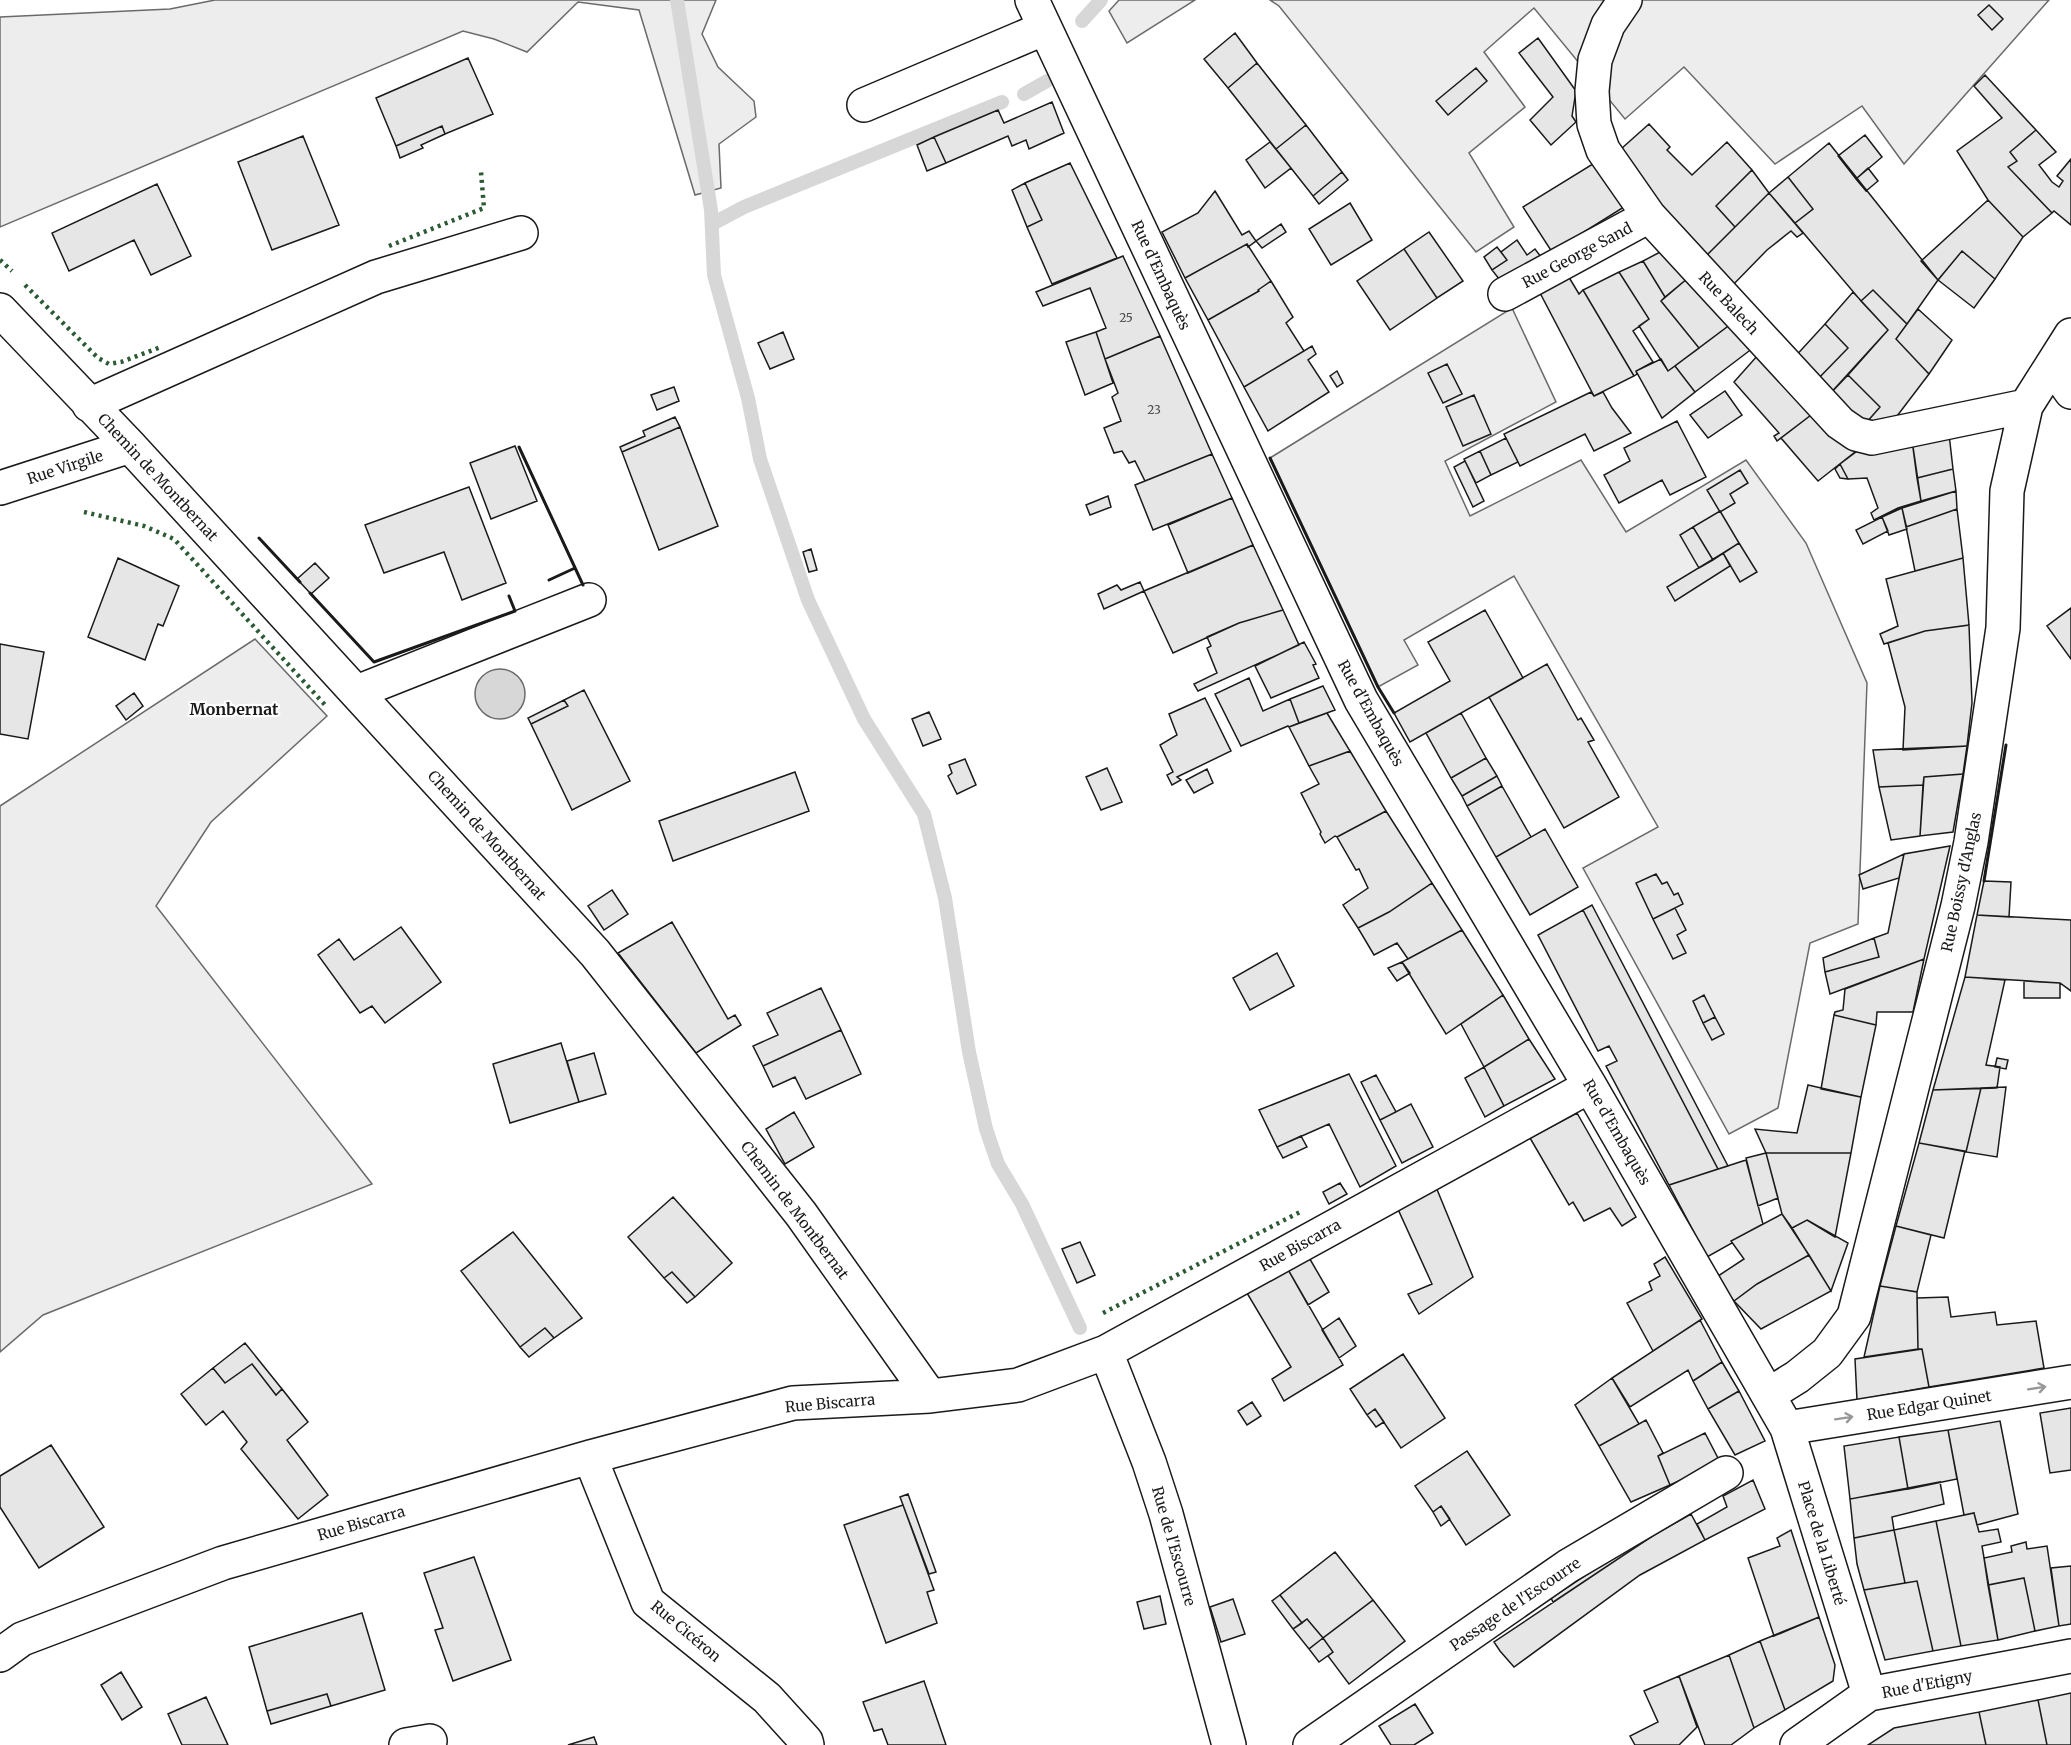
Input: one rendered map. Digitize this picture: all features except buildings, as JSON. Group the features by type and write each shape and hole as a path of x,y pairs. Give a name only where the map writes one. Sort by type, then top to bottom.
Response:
{"street":[{"name":"Rue Balech","path":"1625,0 1608,25 1595,60 1592,92 1594,124 1603,150 1649,216 1840,423 1856,434 1872,438 2026,406"},
{"path":"864,105 1039,14"},
{"name":"Rue d'Embaquès","path":"1039,14 1361,700 1590,1086 1768,1395"},
{"name":"Rue George Sand","path":"1505,294 1649,216"},
{"path":"89,405 376,277 521,233"},
{"name":"Chemin de Montbernat","path":"0,310 130,446 595,953 801,1214 930,1396"},
{"name":"Rue Boissy d'Anglas","path":"1768,1395 1797,1377 1827,1353 1854,1316 1958,906 1971,842 2003,628 2007,491 2026,406 2071,335"},
{"path":"2052,365 2071,392"},
{"name":"Rue Virgile","path":"0,488 130,446"},
{"path":"357,692 589,600"},
{"name":"Rue Biscarra","path":"0,1655 22,1639 224,1563 590,1457 793,1403 930,1396 1018,1385 1106,1352 1590,1086"},
{"name":"Rue de l'Escourre","path":"1106,1352 1149,1462 1166,1514 1228,1745"},
{"name":"Rue Edgar Quinet","path":"1786,1428 2071,1382"},
{"name":"Place de la Liberté","path":"1768,1395 1786,1428 1869,1694"},
{"name":"Rue Cicéron","path":"590,1457 648,1602 767,1698 806,1741 807,1745"},
{"name":"Passage de l'Escourre","path":"1310,1745 1568,1566 1726,1473"},
{"name":"Rue d'Etigny","path":"1797,1745 1869,1694 2071,1656"}],"shaded area":[{"path":"215,0 716,0 702,34 718,67 754,101 756,117 719,144 721,188 695,195 639,10 578,2 527,52 494,39 463,31 0,227 0,17 170,9"},
{"path":"1119,0 1195,0 1127,43 1109,11"},
{"path":"1270,0 2049,0 1904,164 1862,106 1775,164 1684,67 1625,119 1534,8 1484,52 1525,107 1469,153 1514,227 1476,252 1279,6"},
{"path":"1512,308 1556,402 1445,461 1470,516 1581,460 1626,532 1746,460 1806,543 1867,683 1858,924 1810,943 1778,1108 1729,1134 1583,868 1658,827 1514,576 1404,640 1418,665 1378,687 1270,458"},
{"path":"255,639 327,716 211,822 156,906 372,1184 43,1315 0,1352 0,806"},
{"path":"495,669 505,669 518,676 525,689 525,699 518,712 505,719 495,719 486,715 479,708 475,699 475,689 479,680 486,673"}],"waterway":[{"path":"677,0 711,210 714,275 748,398 760,459 808,600 864,719 924,814 945,898 969,1052 986,1129 998,1164 1022,1204 1080,1328"},
{"path":"1082,21 1101,0"},
{"path":"1024,94 1047,81"},
{"path":"712,224 744,207 1002,102"}],"hedge":[{"path":"389,246 484,208 481,172"},
{"path":"0,260 12,271"},
{"path":"25,285 98,358 109,364 121,362 161,347"},
{"path":"84,512 144,526 174,539 326,706"},
{"path":"1103,1313 1300,1212"}],"wall":[{"path":"519,447 583,585"},
{"path":"1270,458 1378,687 1394,713"},
{"path":"259,538 300,582"},
{"path":"549,580 575,568"},
{"path":"310,593 374,662 515,611 509,596"},
{"path":"1984,881 2006,745"}],"district":[{"name":"Monbernat","path":"234,709"}]}
